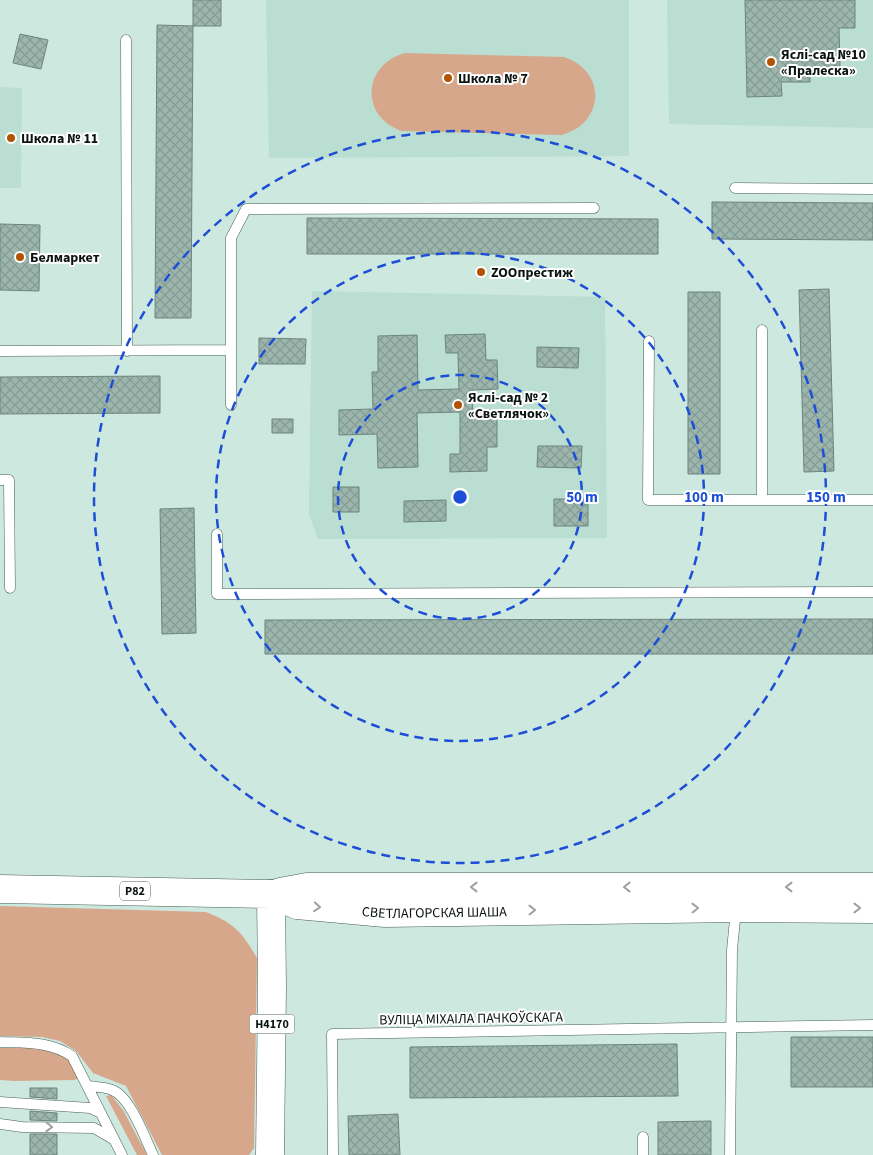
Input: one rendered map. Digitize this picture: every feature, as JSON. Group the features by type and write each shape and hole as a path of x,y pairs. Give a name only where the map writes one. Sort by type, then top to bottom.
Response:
{"main road":[{"path":"271,894 307,887 873,887"},
{"name":"СВЕТЛАГОРСКАЯ ШАША","path":"0,889 271,894 297,905 385,913 873,908"},
{"name":"Н4170","path":"270,1155 271,894"}],"lane":[{"path":"126,40 127,351"},
{"path":"735,188 873,189"},
{"path":"231,405 231,238 246,208 594,208"},
{"path":"762,330 762,500"},
{"path":"648,341 648,500 873,500"},
{"path":"0,351 231,350"},
{"path":"0,480 9,480 10,588"},
{"path":"217,534 217,594 873,592"},
{"path":"730,1155 732,950 736,908"},
{"path":"731,1028 873,1025"},
{"name":"ВУЛІЦА МІХАІЛА ПАЧКОЎСКАГА","path":"333,1155 332,1034 731,1028"},
{"path":"0,1042 44,1043 60,1048 72,1056 122,1155"},
{"path":"88,1086 111,1089 120,1094 127,1102 153,1155"},
{"path":"0,1102 90,1108 101,1113"},
{"path":"0,1124 22,1127 94,1128 114,1138"},
{"path":"643,1137 643,1155"}],"shaded area":[{"name":"Школа № 7","path":"266,0 629,0 629,156 269,158"},
{"name":"Яслі-сад №10 «Пралеска»","path":"667,0 873,0 873,128 669,124"},
{"path":"405,53 564,57 578,64 588,73 594,85 593,109 586,120 576,129 562,135 402,131 388,124 379,115 373,103 372,91 374,79 380,68 391,59"},
{"name":"Школа № 11","path":"0,87 22,88 21,188 0,188"},
{"name":"Яслі-сад № 2 «Светлячок»","path":"312,291 605,297 607,538 318,539 309,514"},
{"path":"0,906 206,912 224,920 242,935 257,958 254,1148 249,1155 162,1155 126,1086 93,1073 76,1051 60,1041 42,1037 0,1036"},
{"path":"0,1048 41,1048 68,1057 78,1074 77,1079 0,1080"},
{"path":"111,1095 123,1110 147,1155 137,1155 106,1096"}],"building":[{"path":"193,0 221,0 221,26 193,26"},
{"path":"745,0 855,0 855,28 839,28 840,66 810,67 810,82 781,82 782,96 747,97"},
{"path":"157,25 193,26 191,318 155,318"},
{"path":"20,34 48,40 41,69 13,63"},
{"path":"712,202 873,203 873,240 712,239"},
{"path":"307,218 658,219 658,254 307,254"},
{"name":"Белмаркет","path":"0,224 40,225 39,291 0,290"},
{"path":"829,289 834,471 804,472 799,290"},
{"path":"688,292 720,292 720,474 688,474"},
{"path":"485,334 486,360 497,360 498,389 472,390 473,417 497,416 497,447 487,447 487,471 450,472 450,454 460,454 460,412 417,413 418,467 378,468 377,434 339,435 339,410 373,409 372,372 378,372 378,336 417,335 418,390 459,389 458,353 446,353 445,335"},
{"path":"259,338 306,339 305,364 259,364"},
{"path":"537,347 579,348 578,368 537,367"},
{"path":"160,376 160,413 0,414 0,377"},
{"path":"272,419 293,419 293,433 272,433"},
{"path":"538,446 582,446 581,468 537,467"},
{"path":"333,487 359,487 359,512 333,512"},
{"path":"554,499 588,499 588,526 554,526"},
{"path":"446,500 446,521 404,522 404,501"},
{"path":"194,508 196,633 162,634 160,509"},
{"path":"873,619 873,654 265,654 265,620"},
{"path":"791,1037 873,1037 873,1087 791,1087"},
{"path":"677,1044 678,1096 410,1098 410,1047"},
{"path":"30,1088 57,1088 57,1099 30,1097"},
{"path":"30,1111 57,1113 57,1121 30,1120"},
{"path":"398,1114 400,1155 349,1155 348,1116"},
{"path":"711,1121 711,1155 658,1155 658,1122"},
{"path":"30,1134 57,1134 57,1155 30,1155"}],"place":[{"name":"Яслі-сад №10 «Пралеска»","path":"771,62"},
{"name":"Школа № 7","path":"448,78"},
{"name":"Школа № 11","path":"11,138"},
{"name":"Белмаркет","path":"20,257"},
{"name":"ZOOпрестиж","path":"481,272"},
{"name":"Яслі-сад № 2 «Светлячок»","path":"458,405"}]}
